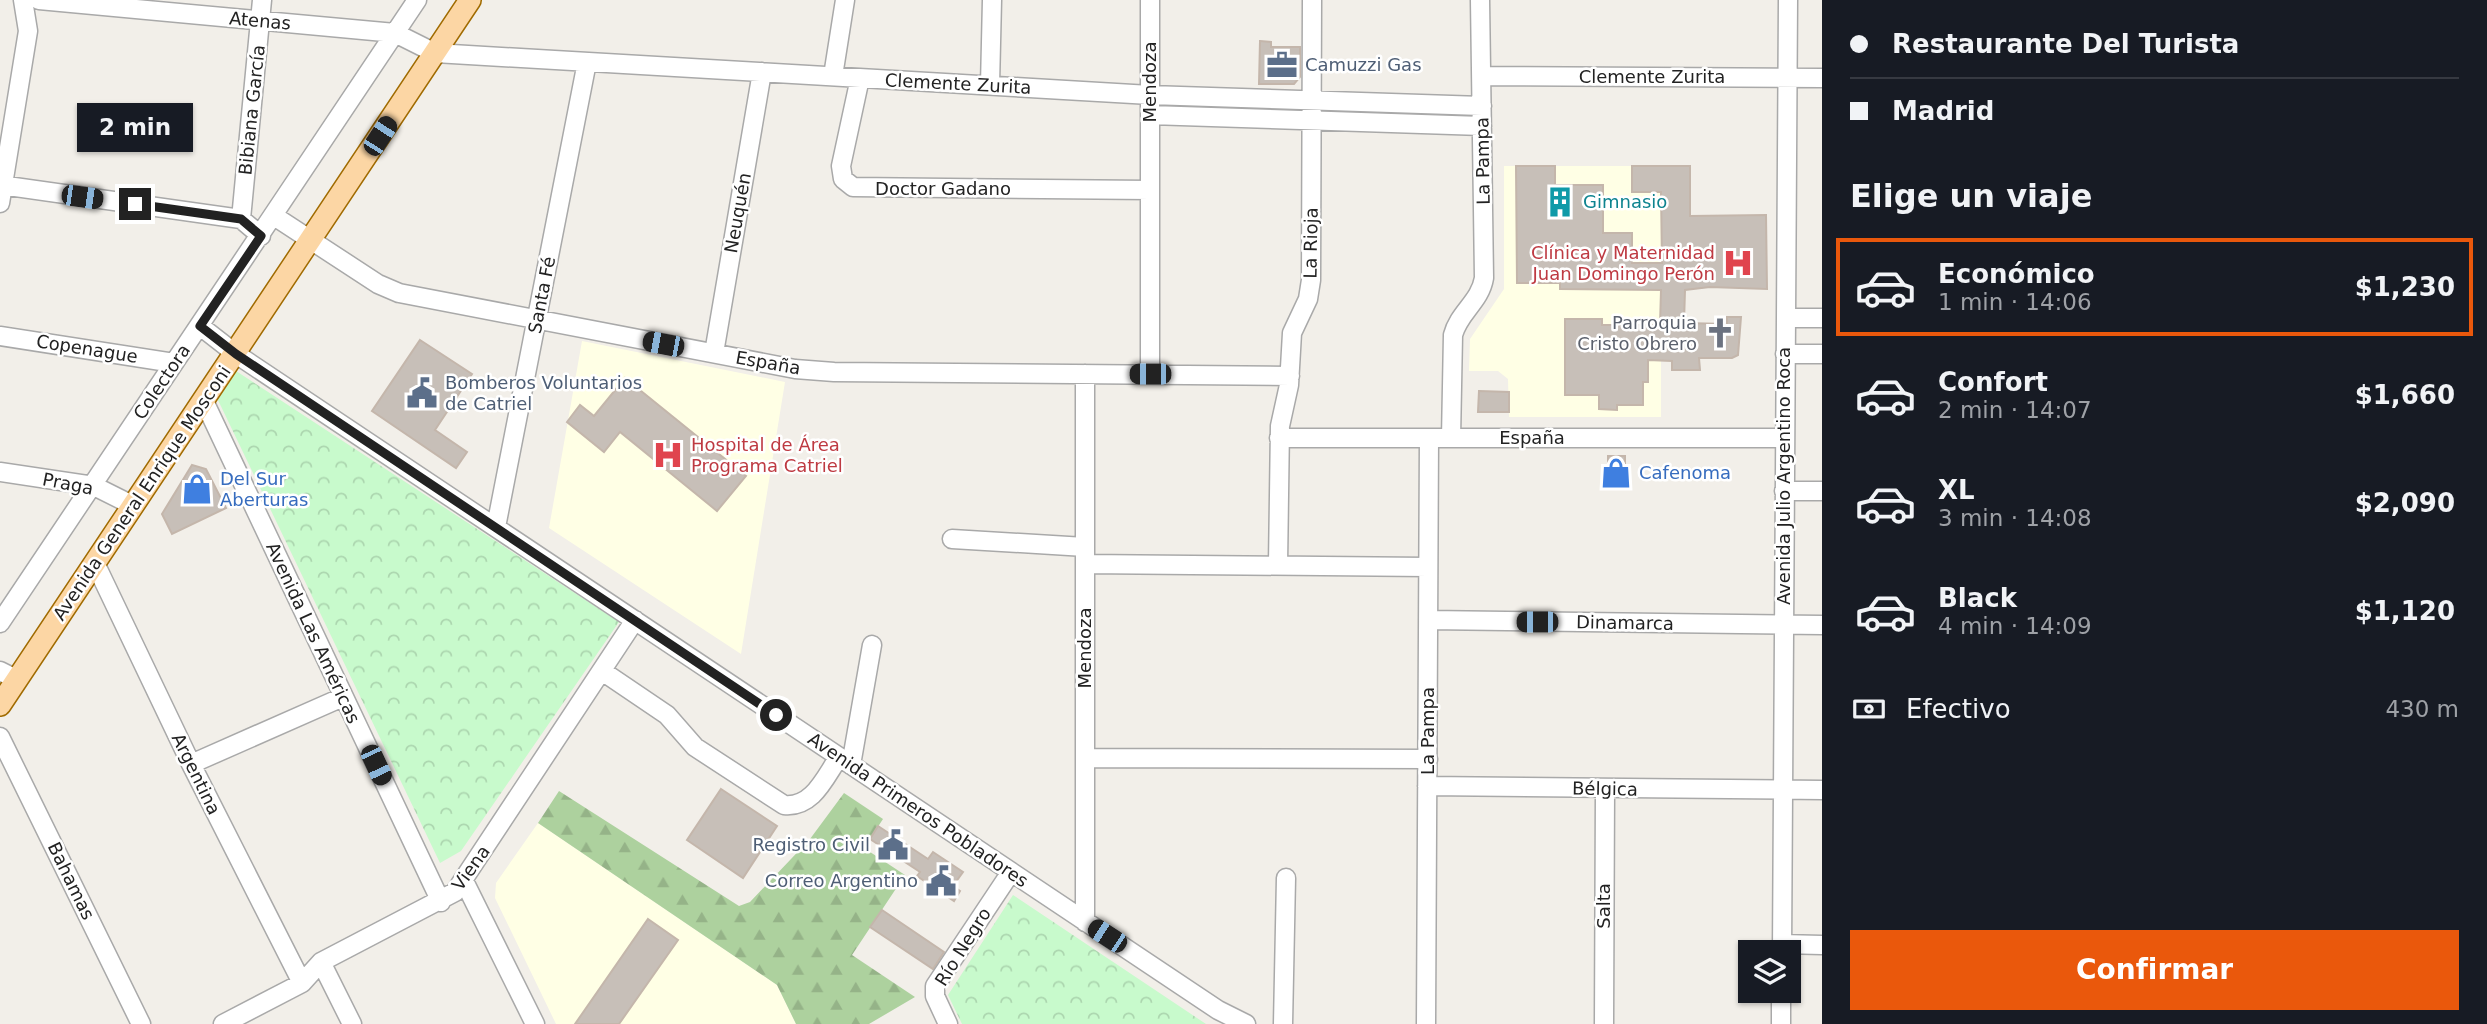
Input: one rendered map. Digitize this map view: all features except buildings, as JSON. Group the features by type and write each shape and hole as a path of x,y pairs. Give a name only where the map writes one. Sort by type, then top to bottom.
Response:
{"main road":[{"name":"Avenida General Enrique Mosconi","path":"0,705 8,675 95,563 470,0"}],"street":[{"path":"23,0 28,31 1,191 241,219 261,236"},
{"name":"Atenas","path":"39,0 395,33 435,53"},
{"name":"Bibiana García","path":"241,219 262,0"},
{"name":"Colectora","path":"0,623 417,0"},
{"path":"833,76 845,0"},
{"path":"990,85 992,0"},
{"name":"Mendoza","path":"1150,0 1150,374"},
{"name":"La Rioja","path":"1278,565 1279,438 1290,376 1292,333 1310,289 1312,0"},
{"name":"La Pampa","path":"1451,438 1453,335 1459,320 1480,294 1484,278 1480,0"},
{"name":"Avenida Julio Argentino Roca","path":"1782,940 1788,0"},
{"name":"Clemente Zurita","path":"435,53 1150,95 1482,106"},
{"name":"Santa Fé","path":"496,527 587,62"},
{"name":"Neuquén","path":"713,353 762,72"},
{"name":"Clemente Zurita","path":"1482,76 1822,78"},
{"name":"Doctor Gadano","path":"860,78 841,166 843,179 853,187 1150,190"},
{"path":"1150,116 1482,126"},
{"name":"España","path":"274,216 388,289 537,320 821,372 1290,376"},
{"path":"1786,318 1822,318"},
{"name":"Avenida Primeros Pobladores","path":"200,326 236,354 1085,922 1218,1010 1246,1024"},
{"name":"Copenague","path":"0,336 174,363"},
{"path":"1785,354 1822,354"},
{"name":"Mendoza","path":"1085,374 1085,922"},
{"name":"Avenida Las Américas","path":"204,401 441,902"},
{"name":"España","path":"1279,438 1784,438"},
{"name":"La Pampa","path":"1426,1024 1429,438"},
{"name":"Praga","path":"0,472 94,486 134,506"},
{"path":"1784,491 1822,491"},
{"path":"952,539 1085,556 1278,565 1428,567"},
{"name":"Argentina","path":"95,563 191,764 302,983"},
{"name":"Viena","path":"223,1024 302,983 321,962 441,902 464,881 635,620"},
{"name":"Dinamarca","path":"1428,620 1822,625"},
{"path":"601,671 667,715 695,747 784,805 799,804 807,800 845,761 872,645"},
{"path":"191,764 343,696"},
{"name":"Bahamas","path":"0,737 141,1024"},
{"path":"1085,758 1427,759"},
{"name":"Bélgica","path":"1427,786 1822,790"},
{"name":"Salta","path":"1604,1024 1605,789"},
{"name":"Río Negro","path":"948,1024 934,996 935,986 1011,872"},
{"path":"1283,1024 1286,878"},
{"path":"464,881 535,1024"},
{"path":"1801,947 1822,945"},
{"path":"321,962 352,1024"},
{"path":"1781,1024 1782,1003"},
{"name":"Avenida Primeros Pobladores","path":"1218,1010 1233,1024"}],"shaded area":[{"path":"1504,166 1690,166 1691,289 1661,290 1661,417 1509,417 1508,379 1498,371 1469,371 1470,339 1504,289"},
{"name":"Hospital de Área Programa Catriel","path":"582,341 785,382 741,654 549,528"},
{"path":"538,823 777,985 796,1024 556,1024 495,898 496,883"}],"green space":[{"path":"236,371 619,622 461,851 440,863 217,398"},
{"path":"559,791 739,906 750,902 810,839 844,793 883,819 864,848 905,875 852,955 915,997 869,1024 796,1024 777,985 538,823"},
{"path":"1013,895 1206,1024 962,1024 948,995"}],"place":[{"name":"Camuzzi Gas","path":"1282,65"},
{"name":"Gimnasio","path":"1560,202"},
{"name":"Clínica y Maternidad Juan Domingo Perón","path":"1738,263"},
{"name":"Parroquia Cristo Obrero","path":"1720,333"},
{"name":"Bomberos Voluntarios de Catriel","path":"422,393"},
{"name":"Hospital de Área Programa Catriel","path":"668,455"},
{"name":"Cafenoma","path":"1616,473"},
{"name":"Del Sur Aberturas","path":"197,489"},
{"name":"Registro Civil","path":"893,845"},
{"name":"Correo Argentino","path":"941,881"}],"route":[{"path":"135,204 241,219 261,236 200,326 236,354 776,715"}]}
